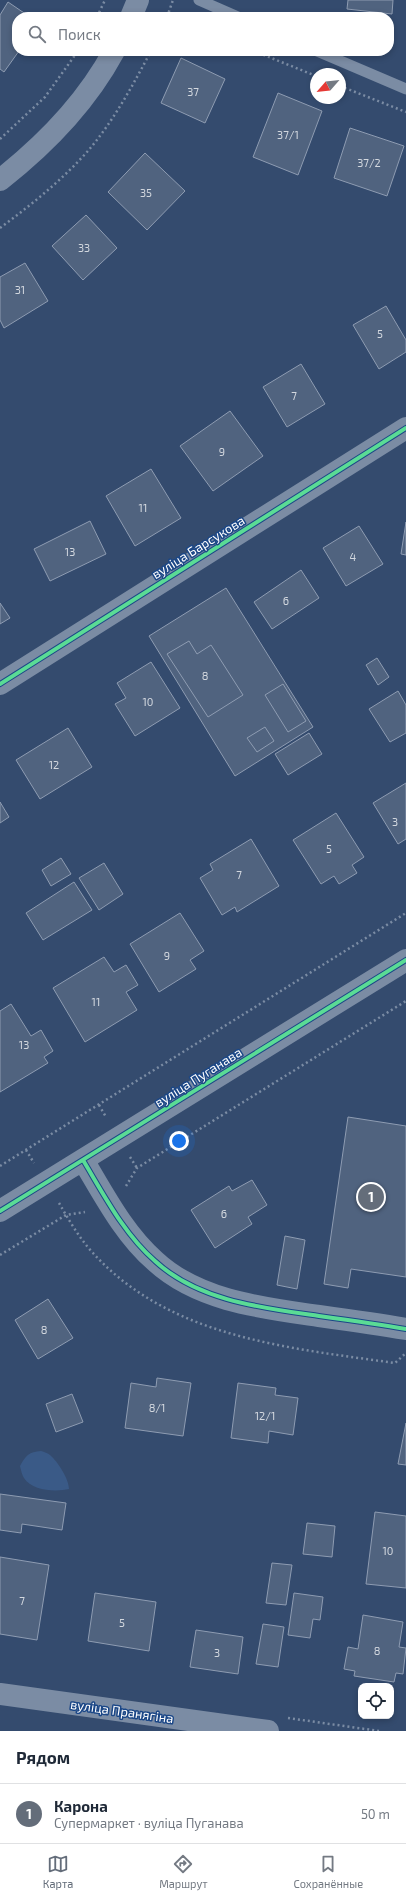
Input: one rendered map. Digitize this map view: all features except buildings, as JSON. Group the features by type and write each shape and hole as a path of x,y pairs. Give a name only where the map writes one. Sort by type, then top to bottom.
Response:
{"street":[{"path":"133,12 138,0"},
{"path":"0,180 40,146 68,119 90,91 111,56"},
{"name":"вуліца Барсукова","path":"0,684 406,428"},
{"name":"вуліца Пуганава","path":"0,1211 406,960"},
{"path":"83,1160 131,1236 154,1261 182,1281 203,1291 273,1309 406,1329"},
{"name":"вуліца Пранягіна","path":"0,1694 268,1731"}],"lane":[{"path":"199,0 227,12"},
{"path":"329,56 406,89"}],"path":[{"path":"99,12 105,0"},
{"path":"169,12 173,0"},
{"path":"0,139 45,98 74,56"},
{"path":"0,228 59,182 88,150 114,116 148,56"},
{"path":"266,56 310,74"},
{"path":"346,88 406,112"},
{"path":"0,1166 406,913"},
{"path":"0,1256 66,1215 91,1211 125,1188 137,1168 406,1001"}],"water":[{"path":"41,1451 49,1454 56,1462 65,1476 69,1489 45,1490 33,1486 24,1478 20,1466 22,1462 31,1453"}],"cycle path":[{"path":"0,684 406,428"},
{"path":"0,1211 406,960"},
{"path":"83,1160 115,1214 134,1239 155,1261 172,1275 191,1285 211,1294 254,1306 406,1329"}],"place":[{"name":"Карона","path":"371,1197"}]}
